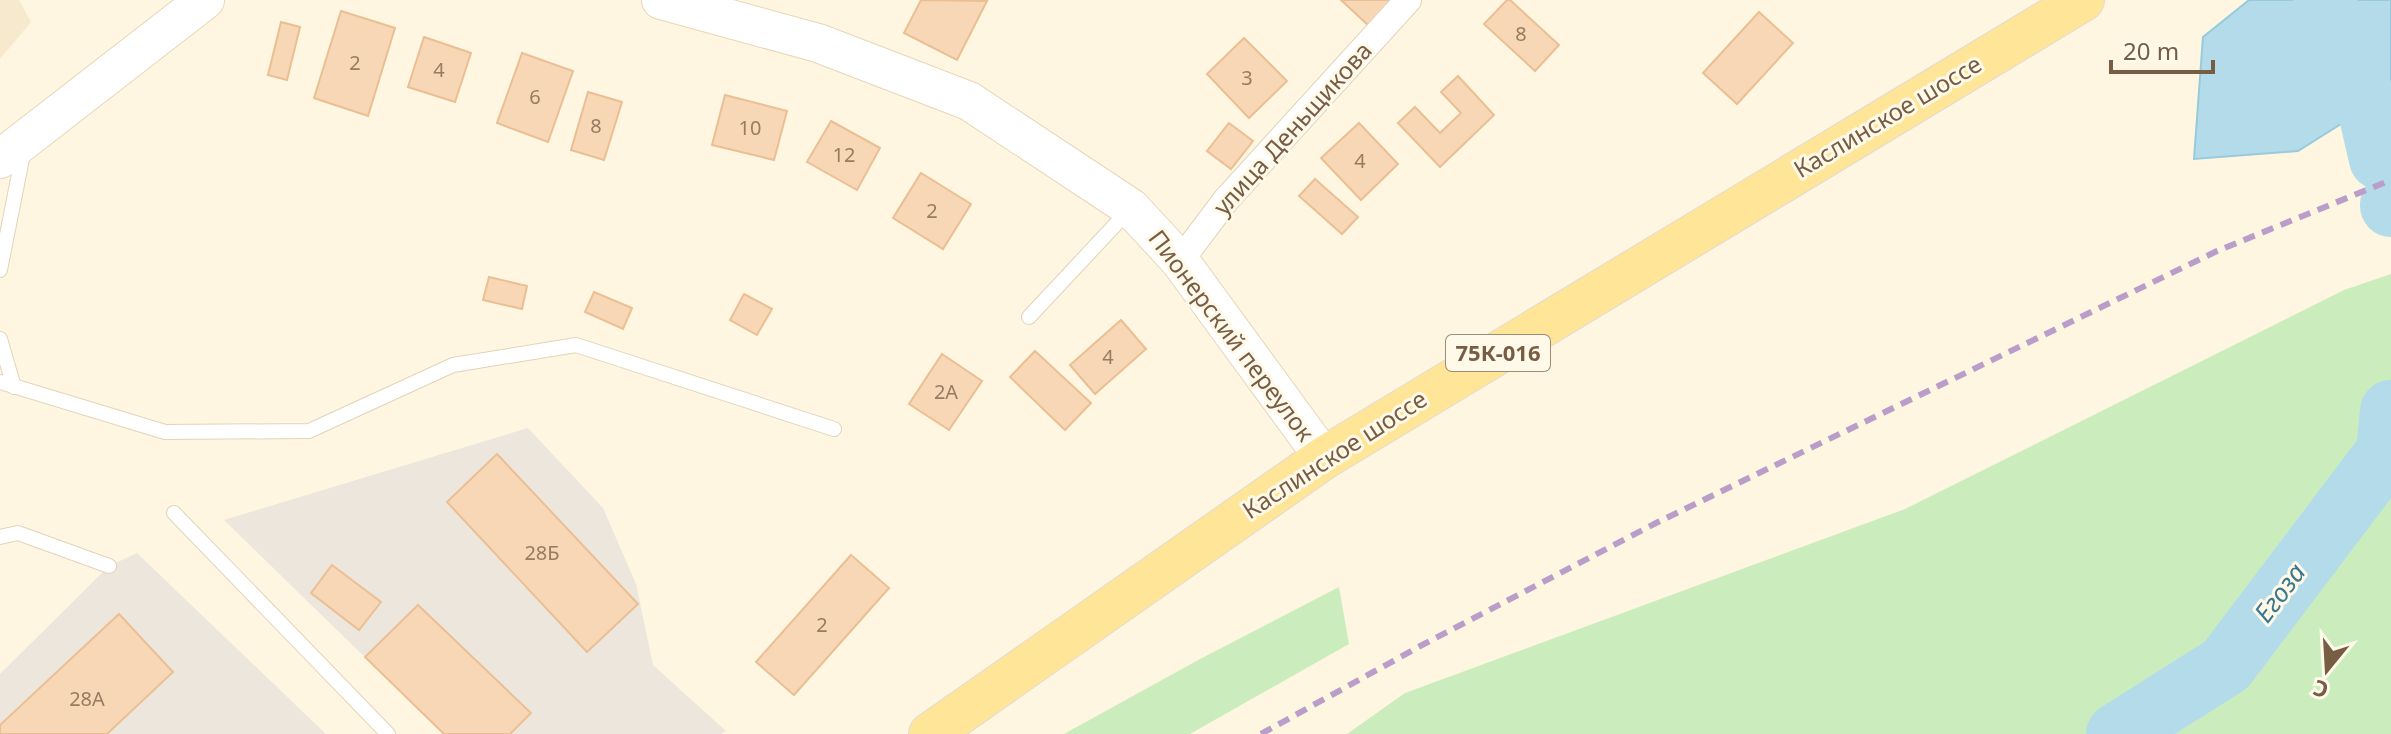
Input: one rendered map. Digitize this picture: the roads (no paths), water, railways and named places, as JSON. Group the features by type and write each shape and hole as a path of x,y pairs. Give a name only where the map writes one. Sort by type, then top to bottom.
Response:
{"main road":[{"name":"Каслинское шоссе","path":"930,734 1324,458 2069,3"}],"street":[{"name":"Пионерский переулок","path":"661,0 818,43 969,101 1131,208 1180,261 1324,458"},
{"name":"улица Деньщикова","path":"1180,261 1226,200 1408,0"},
{"path":"13,148 186,6"}],"lane":[{"path":"0,270 13,148"},
{"path":"1029,317 1131,208"},
{"path":"0,339 7,385 165,432 309,431 453,365 576,345 834,429"},
{"path":"174,513 388,734"},
{"path":"0,537 18,533 109,566"}],"water":[{"path":"2249,0 2391,0 2391,95 2298,151 2194,159 2203,37"}],"waterway":[{"name":"Егоза","path":"2324,0 2368,107 2380,159"},
{"name":"Егоза","path":"2117,734 2226,665 2387,452 2391,411"}],"railway":[{"path":"1261,734 1424,644 1658,522 2217,251 2391,180"}]}
